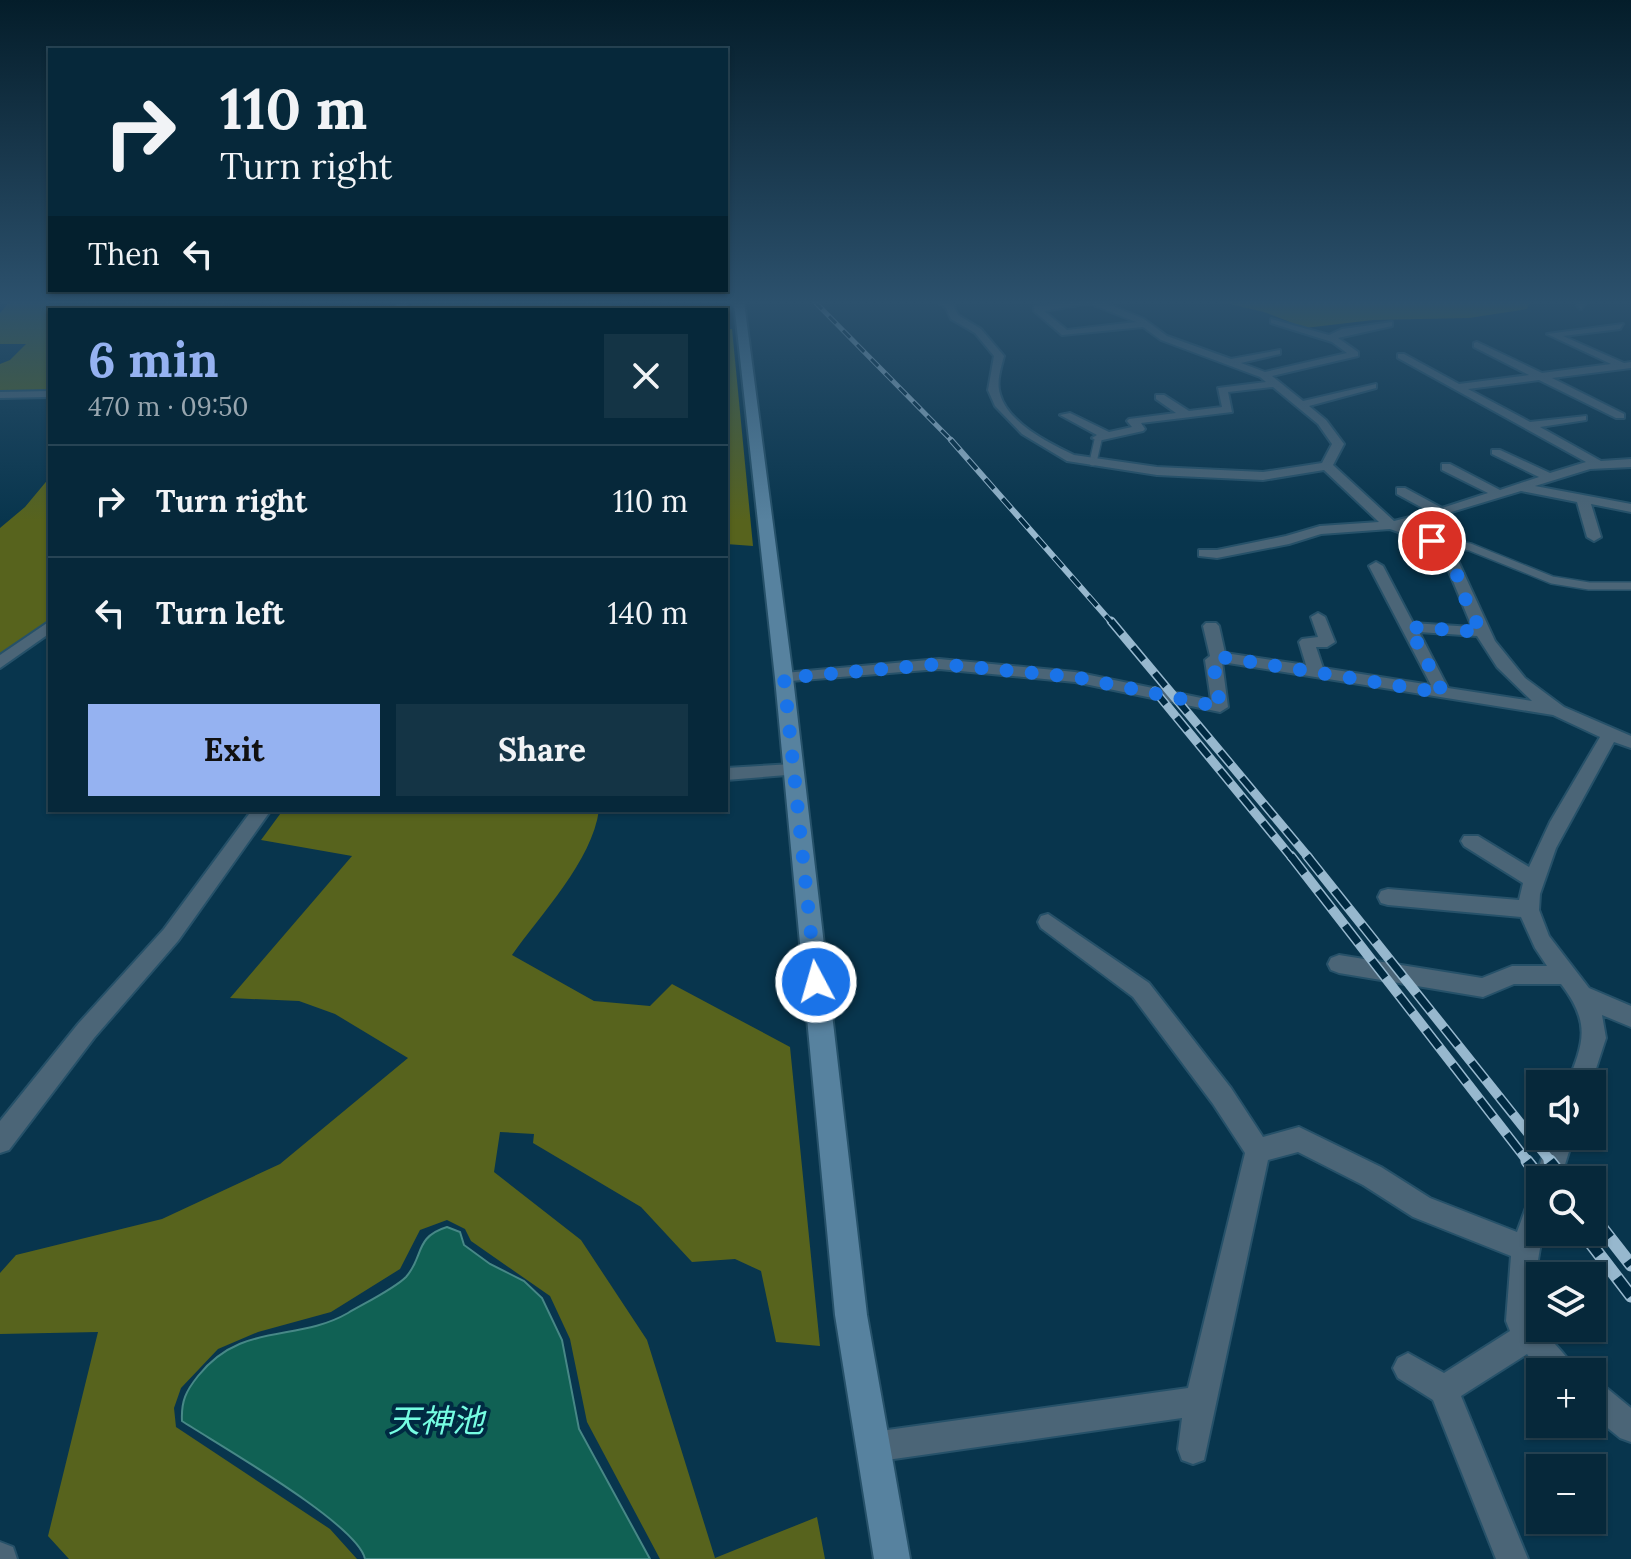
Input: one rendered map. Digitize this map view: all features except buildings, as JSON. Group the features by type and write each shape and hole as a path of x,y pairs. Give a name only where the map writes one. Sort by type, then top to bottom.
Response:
{"street":[{"path":"748,375 784,678 851,1315 892,1559"},
{"path":"996,375 993,392 1007,416 1060,453 1093,462 1157,471 1263,476 1327,466"},
{"path":"1264,375 1322,422 1338,444 1327,466"},
{"path":"1435,375 1598,464"},
{"path":"1457,387 1552,375"},
{"path":"1540,376 1620,416"},
{"path":"1066,415 1103,437 1139,429 1133,421 1228,410 1222,390 1275,384"},
{"path":"1300,405 1372,386"},
{"path":"0,395 48,394"},
{"path":"1160,397 1187,415"},
{"path":"1527,426 1582,418"},
{"path":"1496,452 1550,478"},
{"path":"1204,553 1217,554 1289,540 1320,530 1392,525 1627,458"},
{"path":"1327,466 1392,525 1413,530 1451,557 1464,596 1481,632 1520,685 1556,710 1631,742"},
{"path":"1446,467 1499,494"},
{"path":"1522,487 1631,508"},
{"path":"1401,491 1441,513"},
{"path":"1583,499 1594,537"},
{"path":"1376,566 1443,693"},
{"path":"1316,672 1307,642 1327,642 1318,617"},
{"path":"1211,626 1218,658"},
{"path":"0,663 48,627"},
{"path":"1409,627 1481,632"},
{"path":"784,678 939,664 1075,677 1220,707 1213,660 1218,658 1556,710"},
{"path":"1583,1070 1595,1034 1584,996 1543,944 1528,909 1533,879 1610,735"},
{"path":"728,774 793,770"},
{"path":"0,1141 86,1031 171,935 261,812"},
{"path":"1471,841 1533,879"},
{"path":"1388,897 1528,909"},
{"path":"1048,922 1141,990 1222,1096 1258,1151 1200,1401 1193,1449"},
{"path":"1339,964 1483,988 1512,975 1567,975"},
{"path":"1584,996 1631,1017"},
{"path":"1258,1151 1299,1139 1372,1176 1422,1208 1525,1248"},
{"path":"1526,1245 1520,1321 1526,1329"},
{"path":"1444,1390 1526,1338"},
{"path":"1537,1342 1550,1358"},
{"path":"1408,1368 1444,1390 1512,1559"},
{"path":"873,1447 1200,1401"},
{"path":"1606,1407 1631,1427"}],"lane":[{"path":"1093,462 1103,437"},
{"path":"1432,541 1470,547 1552,580 1589,586 1631,586"}],"shaded area":[{"path":"0,375 48,375 48,392 0,393"},
{"path":"728,375 736,375 753,546 728,544"},
{"path":"48,479 48,621 0,654 0,528 25,507"},
{"path":"282,812 598,812 587,848 576,867 512,955 594,1001 650,1006 672,984 790,1047 820,1346 776,1342 761,1271 735,1259 692,1262 641,1207 533,1143 534,1134 500,1132 494,1172 581,1240 647,1340 715,1558 817,1517 825,1559 660,1559 587,1422 570,1339 550,1296 471,1241 465,1229 447,1220 420,1230 400,1269 331,1312 258,1332 218,1349 181,1388 174,1408 176,1427 330,1529 357,1559 69,1559 48,1536 98,1332 0,1334 0,1273 16,1255 162,1219 280,1164 408,1058 335,1014 299,1001 230,998 352,856 261,840"}],"water":[{"name":"天神池","path":"447,1227 460,1232 464,1245 490,1264 524,1281 542,1298 562,1340 579,1429 650,1559 365,1559 357,1544 313,1506 182,1421 187,1392 215,1359 251,1340 328,1322 378,1296 412,1270 429,1236"}],"railway":[{"path":"887,375 953,442"},
{"path":"951,440 1112,623"},
{"path":"1111,621 1309,858"},
{"path":"1155,691 1292,858"},
{"path":"1291,856 1529,1163"},
{"path":"1307,856 1552,1163"},
{"path":"1527,1161 1531,1166"},
{"path":"1550,1161 1554,1166"},
{"path":"1606,1233 1631,1265"},
{"path":"1593,1246 1631,1296"}],"route":[{"path":"816,982 784,678 939,664 1075,677 1220,707 1213,660 1221,657 1443,693 1409,627 1481,632 1464,596 1451,557 1432,541"}]}
